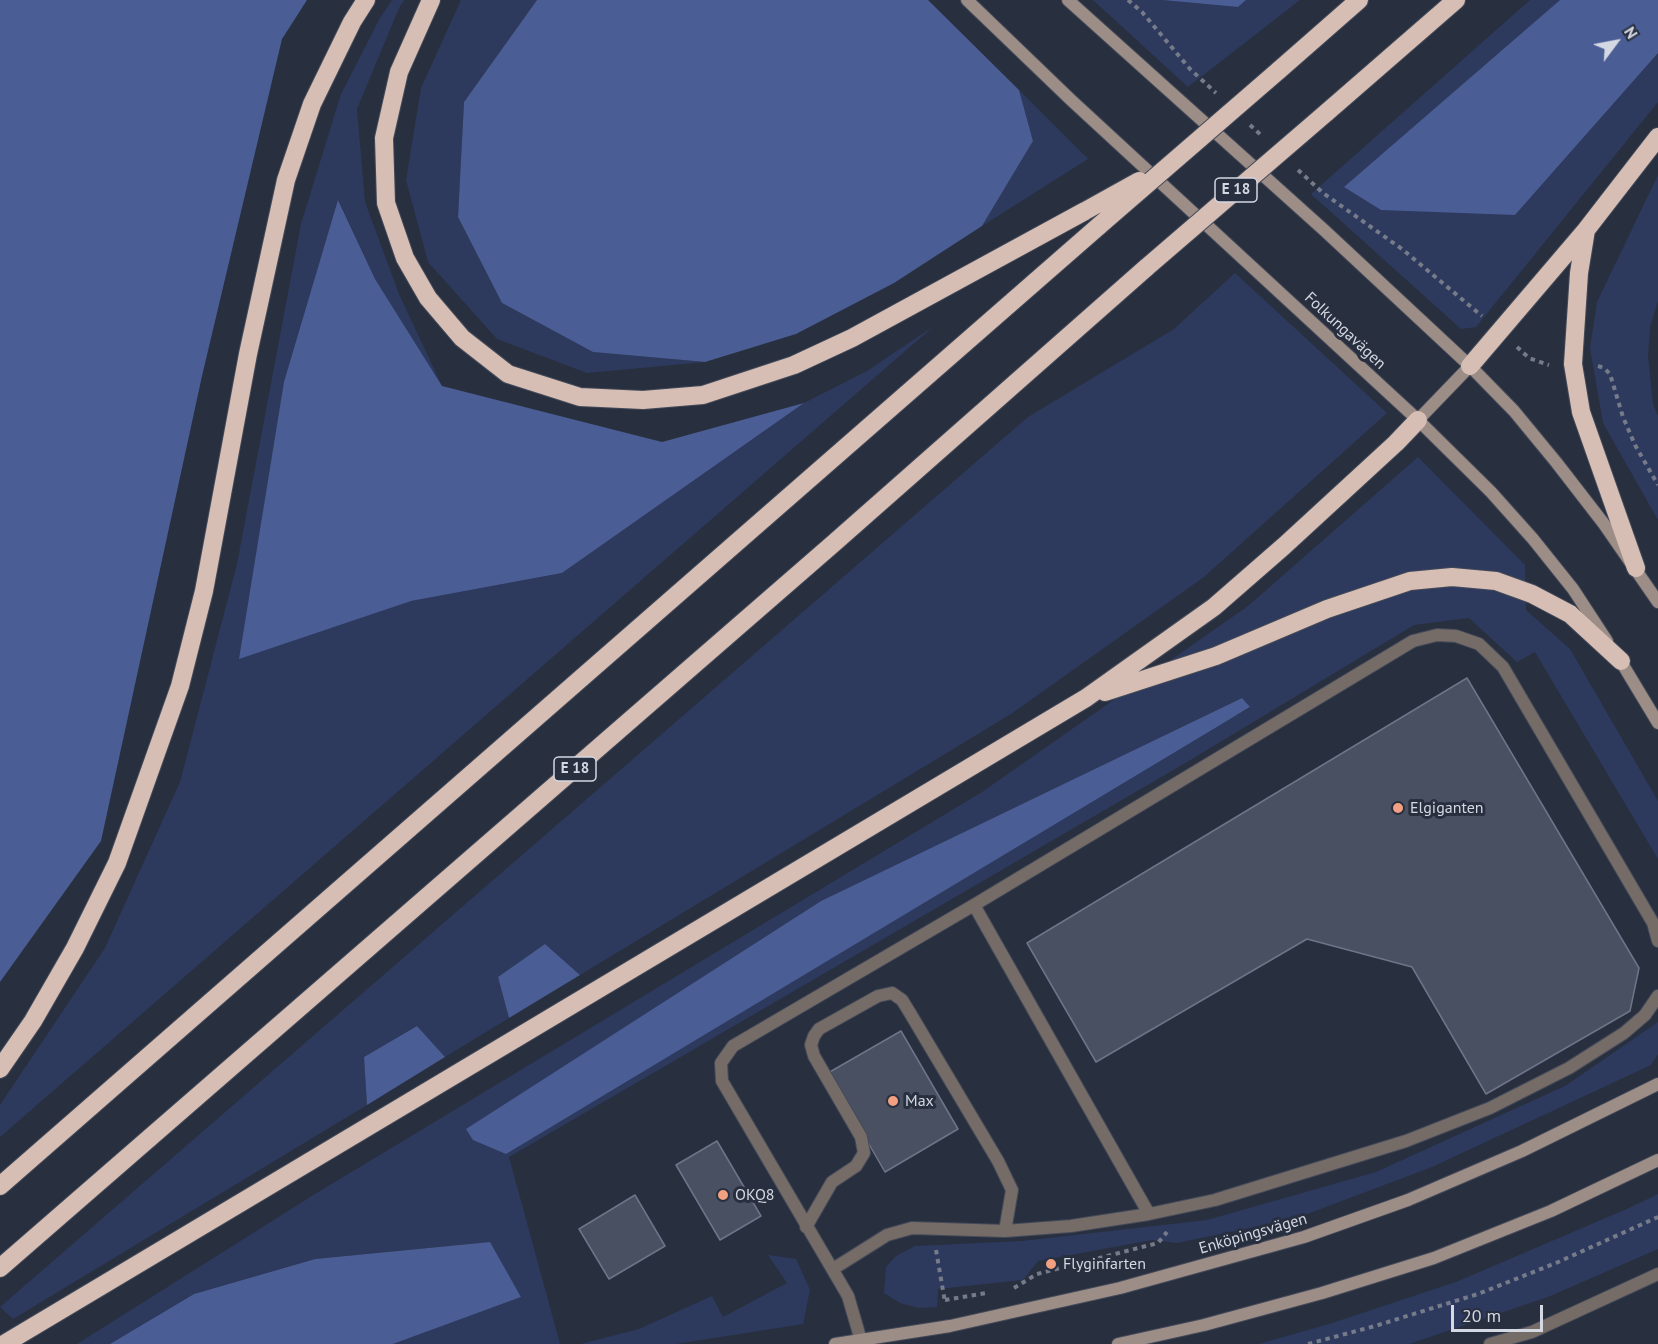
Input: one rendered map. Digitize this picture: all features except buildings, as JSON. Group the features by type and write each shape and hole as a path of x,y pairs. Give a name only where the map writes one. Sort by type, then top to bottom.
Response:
{"highway":[{"path":"0,1069 33,1021 75,948 117,863 180,686 204,591 248,354 286,180 312,104 352,22 366,0"},
{"path":"431,0 399,72 384,138 386,203 405,258 428,298 462,338 508,374 580,397 643,400 703,395 794,365 852,338 1172,162"},
{"path":"0,1186 1359,0"},
{"name":"E 18","path":"0,1268 1456,0"},
{"path":"1470,366 1586,230 1658,137"},
{"path":"1586,230 1579,273 1573,364 1581,412 1636,568"},
{"path":"4,1344 1086,698 1214,607 1293,538 1418,420"},
{"path":"1086,698 1216,656 1327,609 1410,581 1452,577 1496,581 1532,594 1570,614 1621,661"}],"main road":[{"name":"Folkungavägen","path":"967,0 1071,100 1418,420 1491,492 1573,589 1621,661 1658,723"},
{"path":"1068,0 1316,222 1470,366 1514,411 1556,462 1636,568 1658,602"},
{"path":"1418,420 1470,366"},
{"name":"Enköpingsvägen","path":"835,1344 862,1342 950,1326 1120,1288 1304,1237 1408,1200 1522,1151 1658,1084"},
{"path":"1118,1344 1204,1325 1322,1293 1434,1258 1551,1211 1658,1160"}],"street":[{"path":"862,1342 848,1296 722,1081 721,1063 733,1046 974,905 1413,641 1437,635 1456,636 1479,644 1503,667 1653,923 1658,941"},
{"path":"974,905 1149,1214"},
{"path":"806,1227 832,1182 856,1166 864,1153 861,1137 814,1056 812,1045 814,1036 819,1029 858,1007 878,996 892,993 902,1000 910,1012 998,1161 1012,1190 1005,1231"},
{"path":"833,1269 887,1235 912,1228 1005,1231 1071,1226 1149,1214 1215,1200 1406,1141 1491,1108 1569,1068 1624,1033 1645,1015 1658,996"},
{"path":"1490,1344 1532,1332 1658,1274"}],"path":[{"path":"1128,0 1142,12 1190,69 1223,100"},
{"path":"1248,124 1265,139"},
{"path":"1290,162 1323,194 1402,249 1529,358 1550,365 1595,365 1604,368 1610,374 1631,436 1658,485"},
{"path":"1012,1288 1037,1274 1158,1243 1167,1231 1164,1211"},
{"path":"1308,1344 1478,1294 1557,1263 1658,1217"},
{"path":"933,1229 950,1326"},
{"path":"945,1300 992,1292"}],"shaded area":[{"path":"0,0 307,0 282,39 202,376 101,841 0,982"},
{"path":"392,0 404,0 357,109 365,202 399,294 442,386 375,279 339,201 411,601 562,573 804,403 867,371 934,326 0,1137 0,1105 105,948 180,782 237,564 301,224 341,94 380,18"},
{"path":"461,0 537,0 464,102 458,217 502,303 593,352 705,362 587,373 497,339 428,262 406,180 421,88"},
{"path":"537,0 928,0 1019,90 1033,141 982,226 894,283 796,334 705,362 593,352 502,303 458,217 464,102"},
{"path":"1093,0 1162,0 1238,7 1246,0 1300,0 1188,87"},
{"path":"1162,0 1246,0 1238,7"},
{"path":"1530,0 1560,0 1345,187 1515,215 1658,53 1658,102 1476,327 1461,329 1311,194"},
{"path":"1560,0 1658,0 1658,53 1515,215 1381,210 1344,187"},
{"path":"1019,90 1088,159 982,226 1033,141"},
{"path":"1658,175 1658,301 1650,327 1648,356 1653,404 1658,416 1658,520 1603,423 1590,348 1597,302"},
{"path":"338,200 375,279 442,386 662,442 804,403 562,573 411,601 239,659 284,382"},
{"path":"1235,273 1387,413 1204,577 1011,714 580,975 545,944 498,977 509,1018 445,1057 417,1026 364,1057 367,1105 13,1319 0,1307 1028,417 1174,329"},
{"path":"1418,457 1525,565 1526,610 1570,649 1658,801 1658,859 1535,652 1517,662 1469,618 1414,625 1187,762 509,1157 560,1344 393,1344 521,1297 490,1242 314,1259 194,1294 110,1344 77,1344 315,1194 982,792 1248,606","holes":["1242,698 1250,708 466,1130 821,901"]},
{"path":"1242,698 1250,707 506,1154 473,1140 466,1129 821,901"},
{"path":"545,944 580,975 509,1018 498,977"},
{"path":"1658,1022 1658,1054 1651,1065 1432,1167 1294,1219 1177,1243 1152,1240 1038,1261 1023,1280 938,1289 937,1307 919,1308 900,1303 884,1293 886,1267 896,1256 915,1246 1022,1241 1207,1220 1376,1172 1565,1086"},
{"path":"417,1026 445,1057 367,1105 364,1057"},
{"path":"1658,1194 1658,1249 1548,1297 1409,1344 1259,1344 1329,1324 1456,1282"},
{"path":"490,1242 521,1297 393,1344 110,1344 194,1294 315,1259"},
{"path":"768,1255 796,1259 810,1290 803,1324 676,1344 581,1344 639,1329 712,1296 723,1317 787,1283"}],"place":[{"name":"Elgiganten","path":"1398,808"},
{"name":"Max","path":"893,1101"},
{"name":"OKQ8","path":"723,1195"},
{"name":"Flyginfarten","path":"1051,1264"}]}
